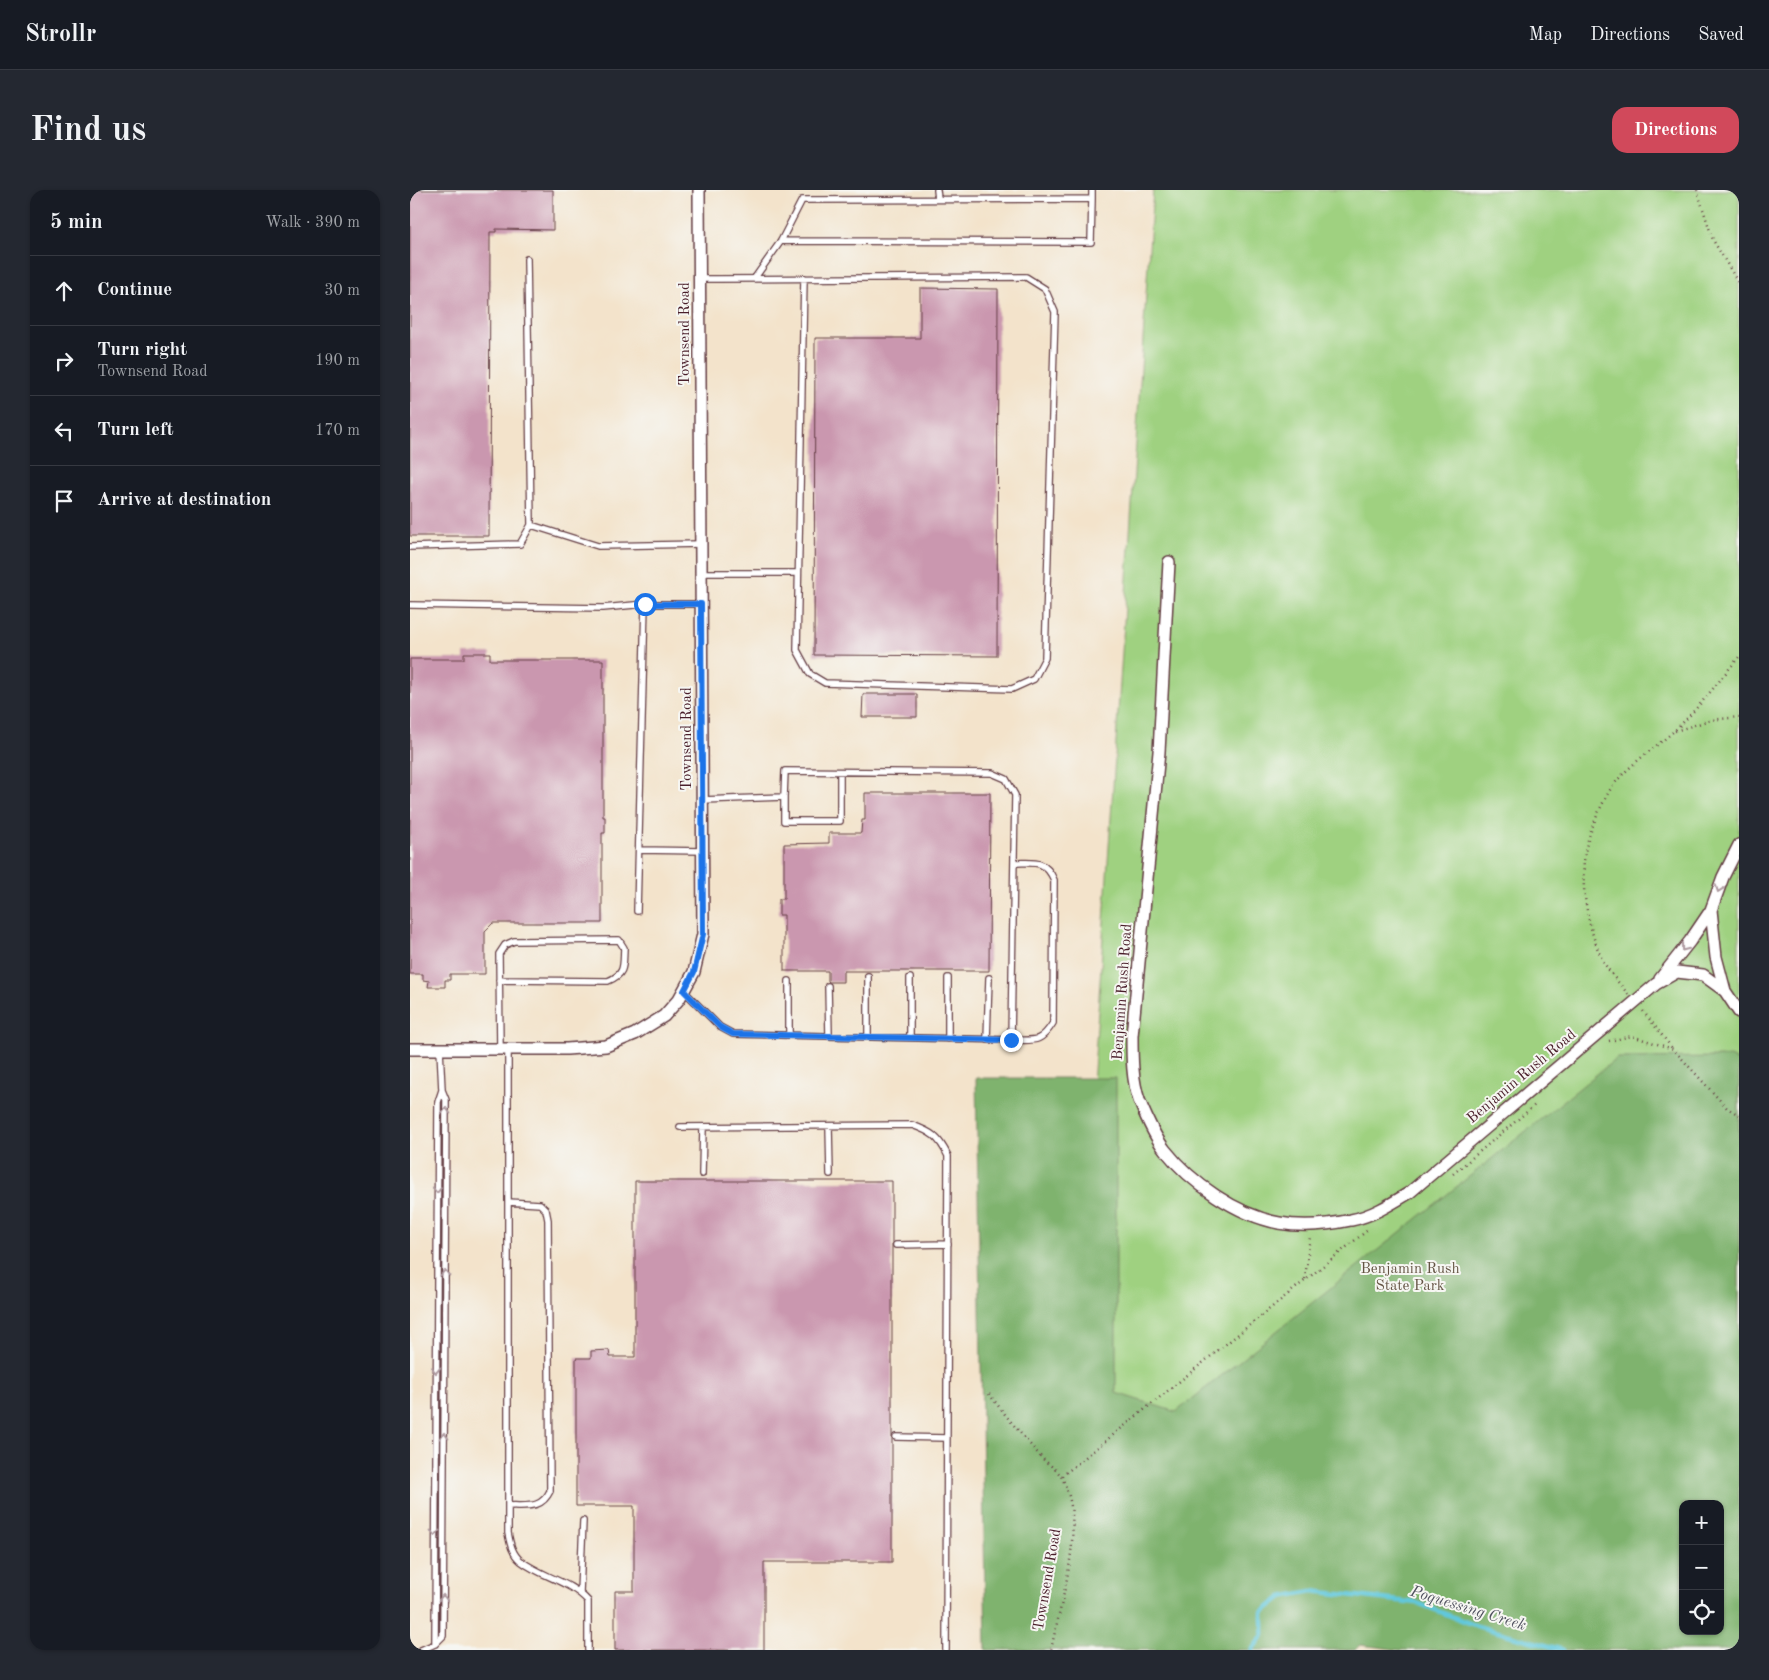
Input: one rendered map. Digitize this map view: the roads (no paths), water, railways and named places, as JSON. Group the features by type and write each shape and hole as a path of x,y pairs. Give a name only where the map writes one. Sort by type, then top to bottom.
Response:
{"street":[{"name":"Townsend Road","path":"410,1049 504,1050 606,1046 635,1034 664,1016 679,999 694,972 703,934 699,190"},
{"name":"Benjamin Rush Road","path":"1168,562 1158,752 1132,1036 1133,1070 1139,1098 1151,1128 1165,1150 1191,1178 1222,1200 1250,1213 1279,1223 1311,1224 1352,1220 1382,1209 1409,1193 1656,984 1690,941 1711,910 1723,877 1739,845"},
{"name":"Benjamin Rush Road","path":"1711,910 1716,957 1725,991 1739,1012"},
{"name":"Benjamin Rush Road","path":"1656,984 1678,972 1702,975 1725,991"}],"lane":[{"path":"937,190 938,199"},
{"path":"781,241 1091,242 1092,190"},
{"path":"754,279 781,241 802,200 1092,199"},
{"path":"410,547 520,544 531,525 527,259"},
{"path":"699,279 804,278 1026,277 1045,289 1055,312 1045,658 1034,679 1012,689 825,684 810,674 797,650 804,278"},
{"path":"531,525 598,546 701,544"},
{"path":"701,573 798,573"},
{"path":"410,605 603,608 645,604 701,604"},
{"path":"637,911 645,604"},
{"path":"840,772 840,821 784,821 785,771 992,773 1006,778 1015,795 1011,1040"},
{"path":"702,800 784,797"},
{"path":"639,850 703,851"},
{"path":"684,991 720,1027 733,1034 1034,1040 1044,1036 1053,1023 1054,880 1050,870 1040,863 1014,863"},
{"path":"499,980 608,981 617,977 623,968 624,948 619,940 514,941 505,945 499,954 499,980 504,1050 508,1202 508,1533 510,1546 520,1560 580,1592 588,1601 588,1650"},
{"path":"868,976 868,1037"},
{"path":"910,978 910,1038"},
{"path":"948,978 948,1038"},
{"path":"987,1040 989,978"},
{"path":"788,1035 790,981"},
{"path":"828,986 828,1036"},
{"path":"421,1650 435,1644 443,1636 446,1100 442,1090 440,1049"},
{"path":"435,1644 437,1160 438,1102 442,1090"},
{"path":"680,1127 912,1125 928,1130 941,1142 948,1156 946,1650"},
{"path":"829,1126 830,1174"},
{"path":"702,1174 703,1127"},
{"path":"437,1160 446,1159"},
{"path":"508,1202 540,1204 546,1210 548,1220 550,1472 550,1492 545,1500 536,1505 508,1506"},
{"path":"896,1245 948,1244"},
{"path":"437,1250 445,1250"},
{"path":"436,1350 444,1349"},
{"path":"896,1437 947,1438"},
{"path":"435,1488 444,1488"},
{"path":"580,1592 584,1521"},
{"path":"435,1572 443,1572"}],"waterway":[{"name":"Poquessing Creek","path":"1252,1650 1263,1635 1263,1612 1282,1597 1312,1591 1417,1603 1477,1626 1563,1650"}],"park label":[{"name":"Benjamin Rush State Park","path":"1410,1278"}]}
